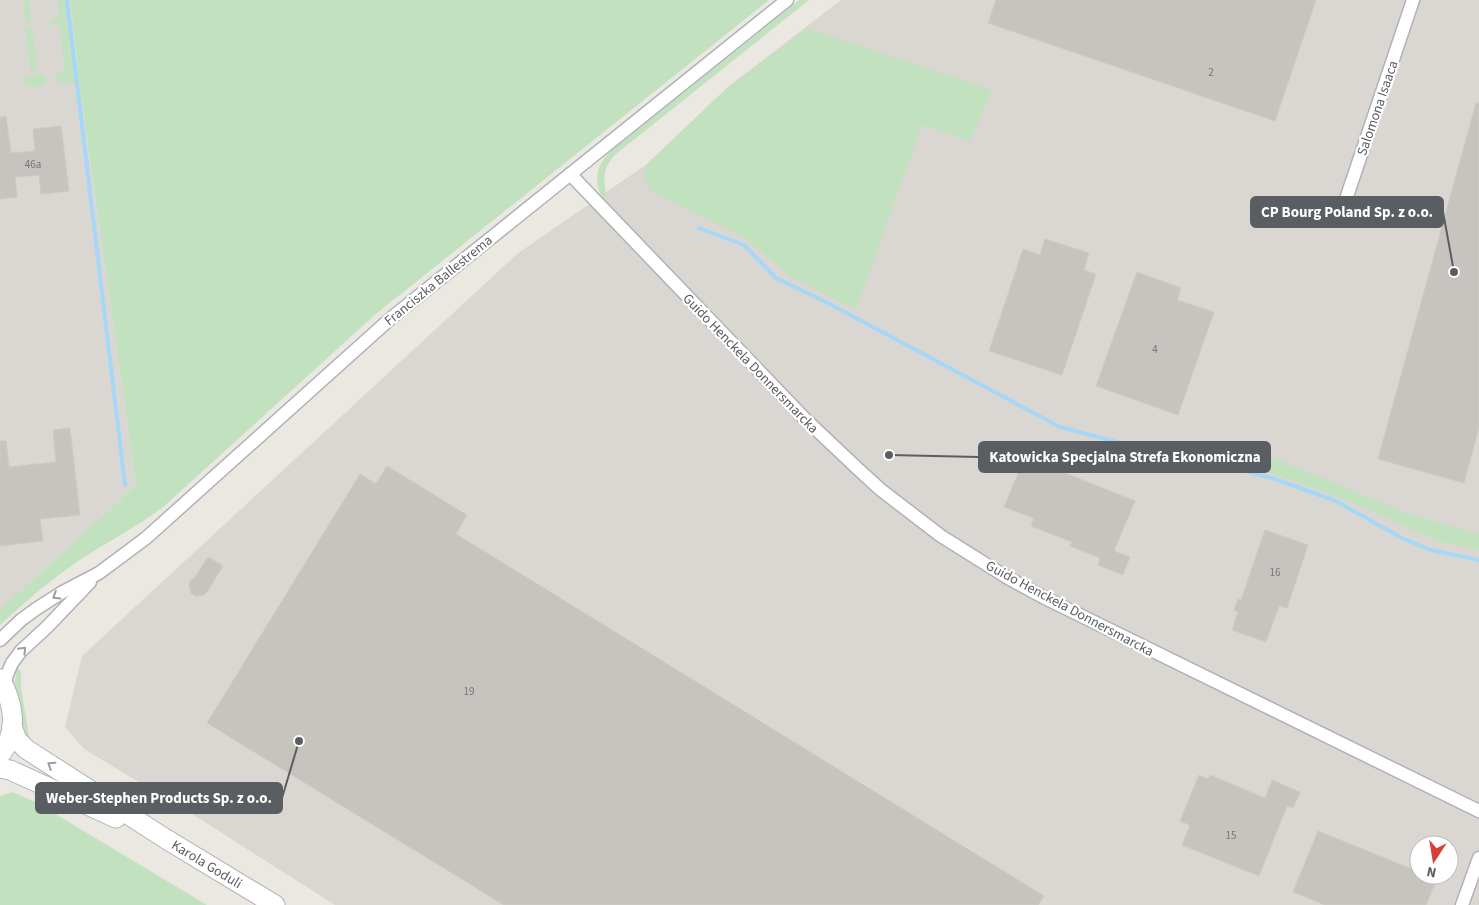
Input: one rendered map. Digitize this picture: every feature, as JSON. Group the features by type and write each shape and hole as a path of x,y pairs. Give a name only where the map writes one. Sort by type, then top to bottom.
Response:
{"street":[{"name":"Franciszka Ballestrema","path":"4,686 12,663 21,651 47,627 98,573 163,523 390,319 787,0"},
{"name":"Salomona Isaaca","path":"1340,217 1414,0"},
{"name":"Guido Henckela Donnersmarcka","path":"570,174 832,446 881,490 942,536 1008,578 1052,601 1479,811"},
{"name":"Franciszka Ballestrema","path":"0,640 36,609 98,573"},
{"path":"0,755 9,739 12,726 11,703 4,686"},
{"name":"Karola Goduli","path":"12,726 17,740 26,749 166,839 275,905"},
{"name":"Karola Goduli","path":"0,768 10,770 166,839"},
{"path":"1462,905 1479,858"}],"shaded area":[{"path":"0,0 70,0 79,82 136,485 0,609"},
{"path":"841,0 1479,0 1479,905 335,905 189,812 84,749 65,727 82,656 517,254 647,164 728,87"}],"green space":[{"path":"23,0 29,0 31,23 25,24"},
{"path":"57,0 65,0 74,70 78,69 70,0 769,0 377,313 162,508 67,569 37,592 0,625 0,609 136,485 79,82 61,83 57,80 55,73 65,71 59,23 50,25 49,19 59,18"},
{"path":"799,0 809,0 616,154 606,169 604,179 606,196 603,199 598,185 598,172 603,160 613,149"},
{"path":"25,27 32,27 37,71 31,73"},
{"path":"807,28 992,90 970,141 922,125 856,310 789,275 742,236 650,191 644,177 647,164 728,87"},
{"path":"46,74 46,82 43,86 30,87 24,84 22,77"},
{"path":"1239,448 1260,452 1412,515 1479,534 1479,550 1436,541 1373,511 1317,489 1240,463"},
{"path":"18,668 21,672 21,689 30,742 20,722 16,704 15,677"},
{"path":"13,792 37,803 207,905 0,905 0,796"}],"building":[{"path":"996,0 1316,0 1275,121 988,23"},
{"path":"1476,103 1479,103 1479,427 1464,483 1378,459"},
{"path":"6,116 11,153 35,151 33,129 61,126 69,191 41,194 39,175 15,177 17,197 0,199 0,117"},
{"path":"1045,239 1089,253 1084,270 1096,274 1062,375 989,351 1023,249 1040,255"},
{"path":"1137,272 1181,288 1177,300 1214,312 1178,415 1096,386"},
{"path":"70,428 80,515 40,519 43,541 0,546 0,441 6,441 9,467 56,462 53,430"},
{"path":"1025,457 1135,501 1114,551 1130,557 1123,575 1098,565 1100,558 1070,546 1072,542 1031,526 1034,518 1004,507"},
{"path":"387,466 467,515 456,534 1044,896 1038,905 504,905 207,723 360,474 376,484"},
{"path":"1265,530 1308,545 1287,608 1279,606 1266,642 1232,630 1238,612 1234,610 1238,599 1241,600"},
{"path":"208,557 223,566 207,592 204,595 195,596 191,593 189,584"},
{"path":"1199,775 1208,779 1210,775 1265,798 1272,780 1300,792 1293,808 1287,806 1259,876 1182,845 1190,825 1180,821"},
{"path":"1318,831 1409,868 1409,885 1434,885 1426,905 1325,905 1293,892"}],"waterway":[{"path":"67,0 125,485"},
{"path":"699,228 744,245 776,278 826,302 1060,427 1128,445 1203,460 1275,479 1336,501 1400,537 1431,550 1479,560"}],"place":[{"name":"CP Bourg Poland Sp. z o.o.","path":"1454,272"},
{"name":"Katowicka Specjalna Strefa Ekonomiczna","path":"889,455"},
{"name":"Weber-Stephen Products Sp. z o.o.","path":"299,741"}]}
